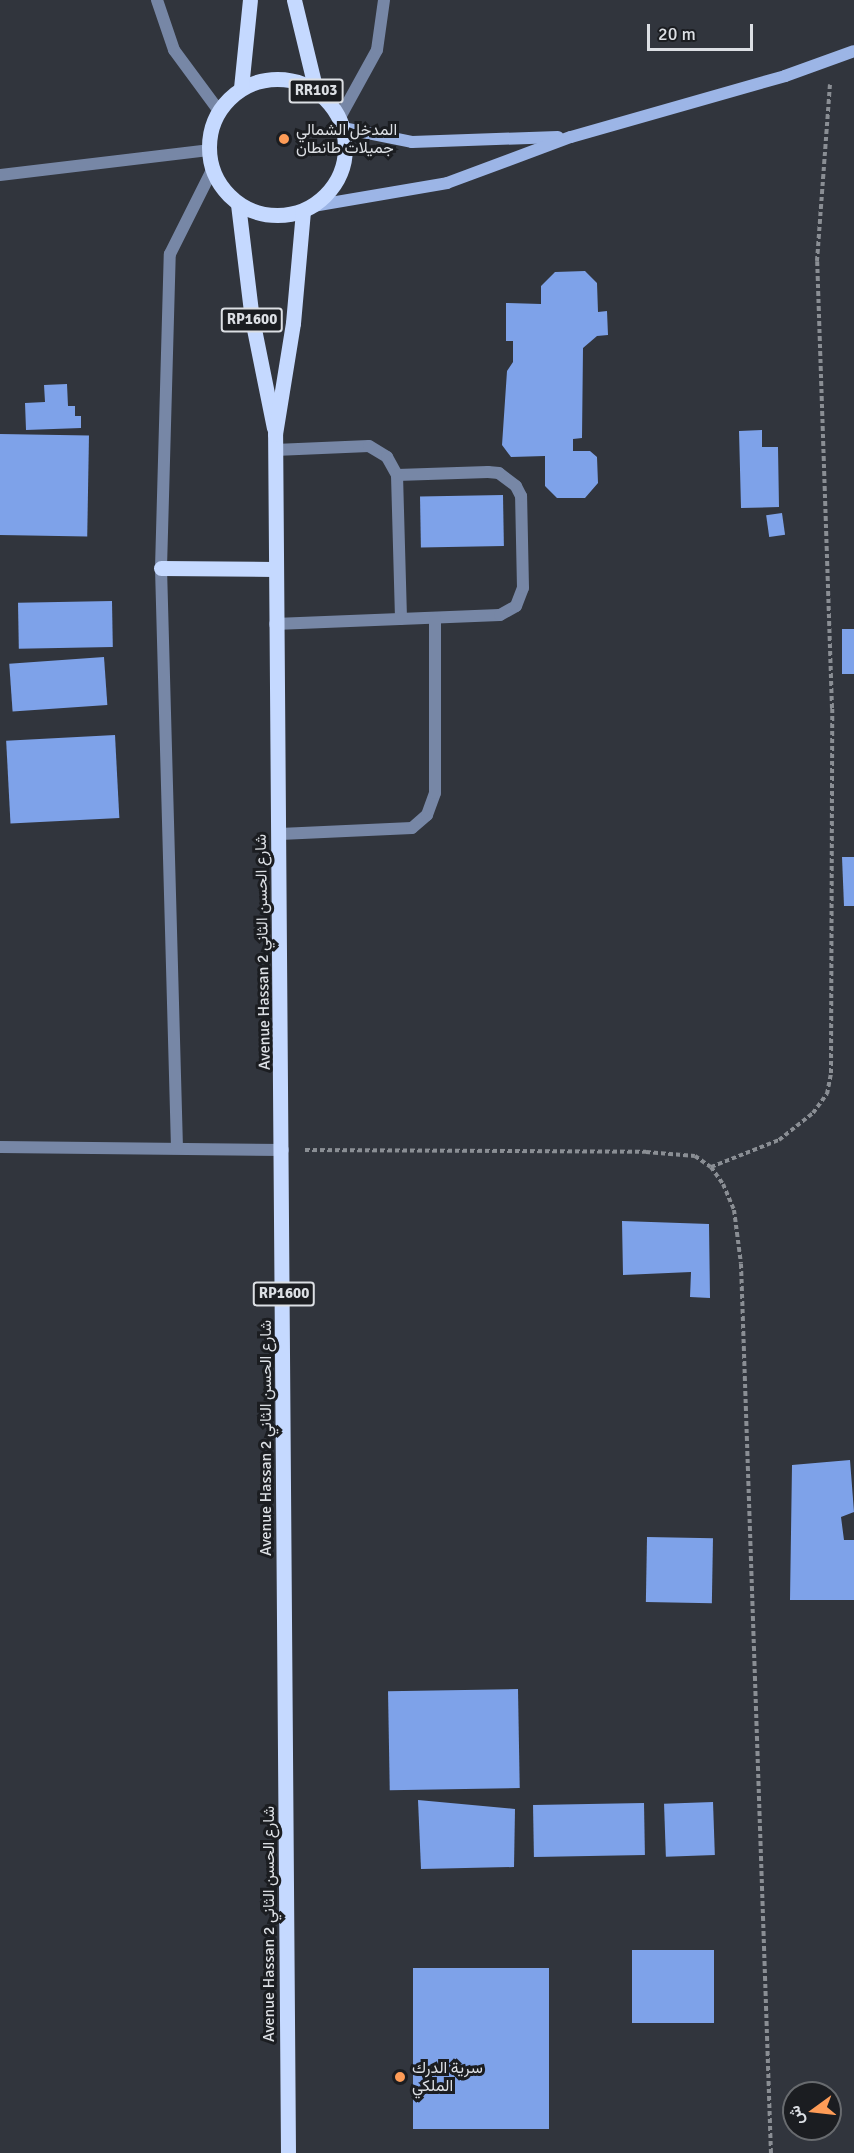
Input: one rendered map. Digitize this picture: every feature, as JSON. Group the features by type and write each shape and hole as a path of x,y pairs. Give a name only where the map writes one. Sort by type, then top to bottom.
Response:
{"main road":[{"path":"250,0 241,88 219,111 209,150 212,170 238,204 280,216 308,208 415,192 571,137 854,51"},
{"name":"RR103","path":"294,0 316,91 341,123"},
{"name":"RR103","path":"241,88 280,78 316,91"},
{"path":"308,208 341,172 341,123 412,142 571,137"},
{"name":"Avenue Hassan 2 شارع الحسن الثاني","path":"238,204 252,319 275,434"},
{"name":"Avenue Hassan 2 شارع الحسن الثاني","path":"288,2153 283,1150 280,834 274,569 275,434 308,208"},
{"path":"161,568 274,569"}],"street":[{"path":"157,0 174,50 219,111"},
{"path":"341,123 377,50 384,0"},
{"path":"0,175 209,150"},
{"path":"177,1148 161,568 170,254 212,170"},
{"path":"275,450 369,446 387,457 397,476 401,619"},
{"path":"275,624 500,615 516,606 523,588 521,495 499,474 397,476"},
{"path":"280,834 412,828 427,815 435,794 435,618"},
{"path":"0,1147 283,1150"}],"path":[{"path":"711,1167 779,1140 813,1113 826,1094 831,1073 832,708 817,261 832,59"},
{"path":"283,1150 646,1152 695,1156 711,1167 734,1209 741,1264 771,2153"}],"building":[{"path":"585,271 597,283 598,312 607,311 608,335 597,336 583,348 582,438 573,439 573,451 590,451 597,457 598,483 585,498 557,498 545,486 545,456 511,457 502,445 507,371 513,362 513,341 506,341 506,303 541,304 541,286 555,272"},
{"path":"67,384 68,406 75,406 75,416 81,416 81,428 26,430 25,403 45,402 44,385"},
{"path":"762,430 762,447 778,447 779,507 741,508 739,431"},
{"path":"0,434 89,436 87,537 0,535"},
{"path":"503,495 504,546 421,547 420,496"},
{"path":"782,513 785,535 769,537 766,515"},
{"path":"112,601 113,647 19,649 18,603"},
{"path":"842,629 854,629 854,674 842,674"},
{"path":"104,657 107,705 13,712 9,664"},
{"path":"115,735 119,818 10,824 6,741"},
{"path":"842,857 854,857 854,906 844,906"},
{"path":"622,1221 709,1224 710,1298 690,1297 691,1272 623,1275"},
{"path":"850,1460 854,1512 841,1517 844,1540 854,1540 854,1600 790,1600 792,1465"},
{"path":"647,1537 713,1538 712,1603 646,1602"},
{"path":"518,1689 520,1788 390,1790 388,1691"},
{"path":"418,1800 515,1809 514,1867 421,1869"},
{"path":"713,1802 715,1855 666,1857 664,1804"},
{"path":"644,1803 645,1855 534,1857 533,1805"},
{"path":"632,1950 714,1950 714,2023 632,2023"},
{"path":"413,1968 549,1968 549,2129 413,2129"}],"place":[{"name":"المدخل الشمالي جميلات طانطان","path":"284,139"},
{"name":"سرية الدرك الملكي","path":"400,2077"}]}
